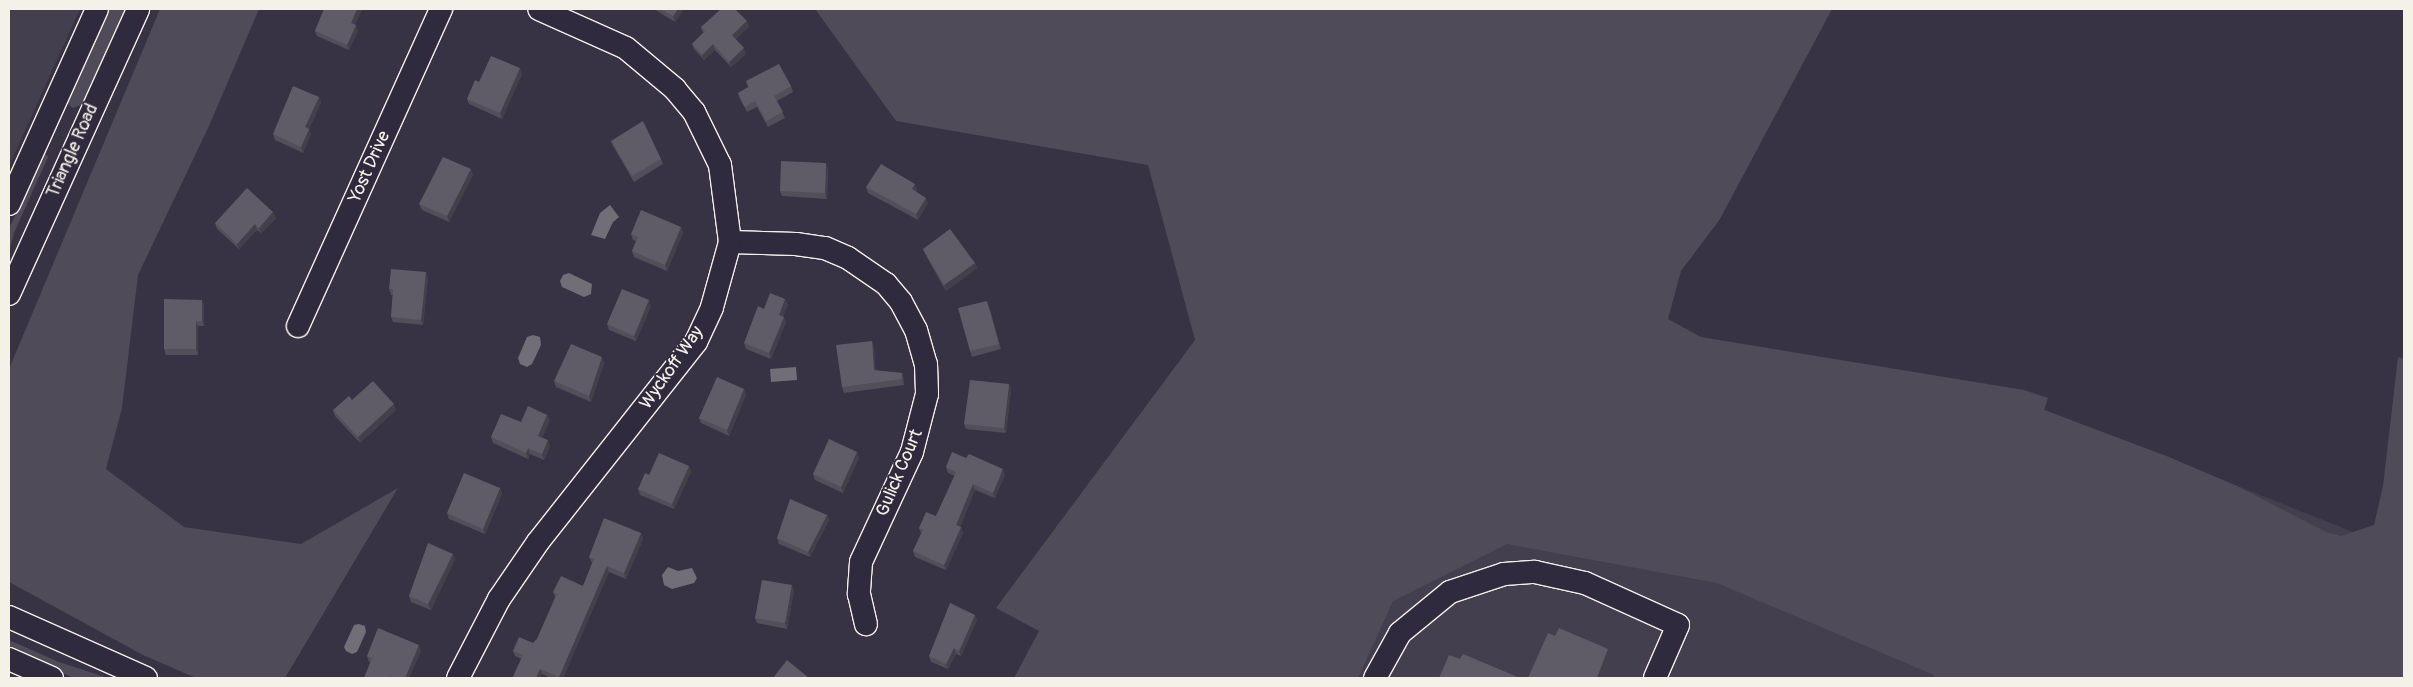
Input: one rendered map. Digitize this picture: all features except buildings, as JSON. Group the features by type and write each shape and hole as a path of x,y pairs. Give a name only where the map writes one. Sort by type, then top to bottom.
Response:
{"street":[{"name":"Triangle Road","path":"9,204 97,9"},
{"name":"Triangle Road","path":"9,294 138,9"},
{"name":"Yost Drive","path":"298,326 441,9"},
{"name":"Wyckoff Way","path":"458,678 498,599 538,542 696,342 712,307 730,242 720,165 697,118 675,89 626,48 539,9"},
{"name":"Gulick Court","path":"730,242 796,244 825,248 848,258 886,284 901,302 916,330 926,364 927,394 912,452 861,562 859,594 866,624"},
{"path":"1375,678 1400,633 1450,592 1504,574 1535,572 1585,583 1678,625 1655,678"},
{"path":"9,617 146,678"},
{"path":"9,659 52,678"}],"shaded area":[{"path":"9,9 80,9 9,166"},
{"path":"108,9 126,9 83,104 73,108 68,104 68,97"},
{"path":"160,9 259,9 209,126 138,275 122,408 106,469 184,527 301,544 398,488 285,678 196,678 143,655 9,582 9,369"},
{"path":"815,9 1832,9 1720,219 1681,271 1668,319 1701,337 2024,390 2048,398 2044,410 2169,457 2237,486 2326,532 2341,536 2374,525 2383,486 2398,357 2404,359 2404,678 1933,678 1934,675 1717,583 1507,544 1393,601 1358,678 1014,678 1039,631 996,608 1195,340 1148,165 896,121"},
{"path":"46,154 48,157 14,233 9,252 9,229 42,155"},
{"path":"610,205 619,217 613,222 605,239 591,235 600,213"},
{"path":"569,273 592,284 591,294 584,297 562,287 560,281 563,275"},
{"path":"533,335 540,337 541,345 532,364 527,367 520,364 518,358 527,337"},
{"path":"796,367 797,380 771,382 770,369"},
{"path":"2026,402 2386,545 2387,678 1341,678 1439,449"},
{"path":"668,567 678,571 692,568 697,578 694,583 672,589 664,585 662,575"},
{"path":"354,625 365,626 366,632 357,652 352,654 346,651 344,647"},
{"path":"9,640 59,662 108,678 74,678 9,649"}]}
